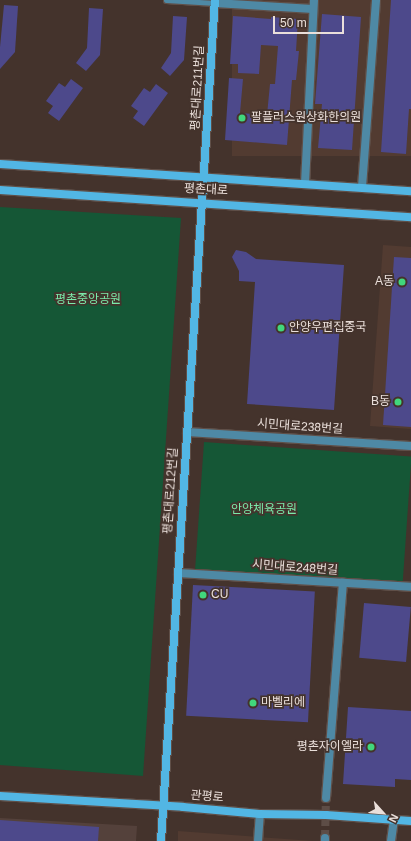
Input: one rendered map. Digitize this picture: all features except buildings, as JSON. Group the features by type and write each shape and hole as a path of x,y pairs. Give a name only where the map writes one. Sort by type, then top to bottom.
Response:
{"street":[{"path":"305,184 314,0"},
{"path":"362,187 376,0"},
{"path":"215,1 313,9"},
{"name":"평촌대로211번길","path":"205,178 215,1"},
{"name":"평촌대로","path":"0,164 411,190"},
{"name":"평촌대로212번길","path":"161,841 205,178"},
{"name":"평촌대로","path":"0,190 203,202 411,217"},
{"name":"시민대로238번길","path":"187,432 411,446"},
{"name":"시민대로248번길","path":"178,573 411,588"},
{"path":"326,798 343,583"},
{"name":"관평로","path":"0,796 163,806 260,814 326,815 411,821"},
{"path":"258,841 260,814"},
{"path":"392,841 394,820"}],"lane":[{"path":"166,0 215,1"}],"shaded area":[{"path":"232,0 411,0 411,156 232,156"},
{"path":"383,245 411,247 411,429 370,426"},
{"path":"0,818 137,826 136,841 0,841"},
{"path":"178,831 313,841 178,841"}],"green space":[{"name":"평촌중앙공원","path":"0,207 181,218 143,776 0,765"},
{"name":"안양체육공원","path":"204,442 411,456 403,584 195,570"}],"tunnel":[{"path":"325,838 326,798"}],"place":[{"name":"팔플러스원상화한의원","path":"242,118"},
{"name":"A동","path":"402,282"},
{"name":"안양우편집중국","path":"281,328"},
{"name":"B동","path":"398,402"},
{"name":"CU","path":"203,595"},
{"name":"마벨리에","path":"253,703"},
{"name":"평촌자이엘라","path":"371,747"}]}
